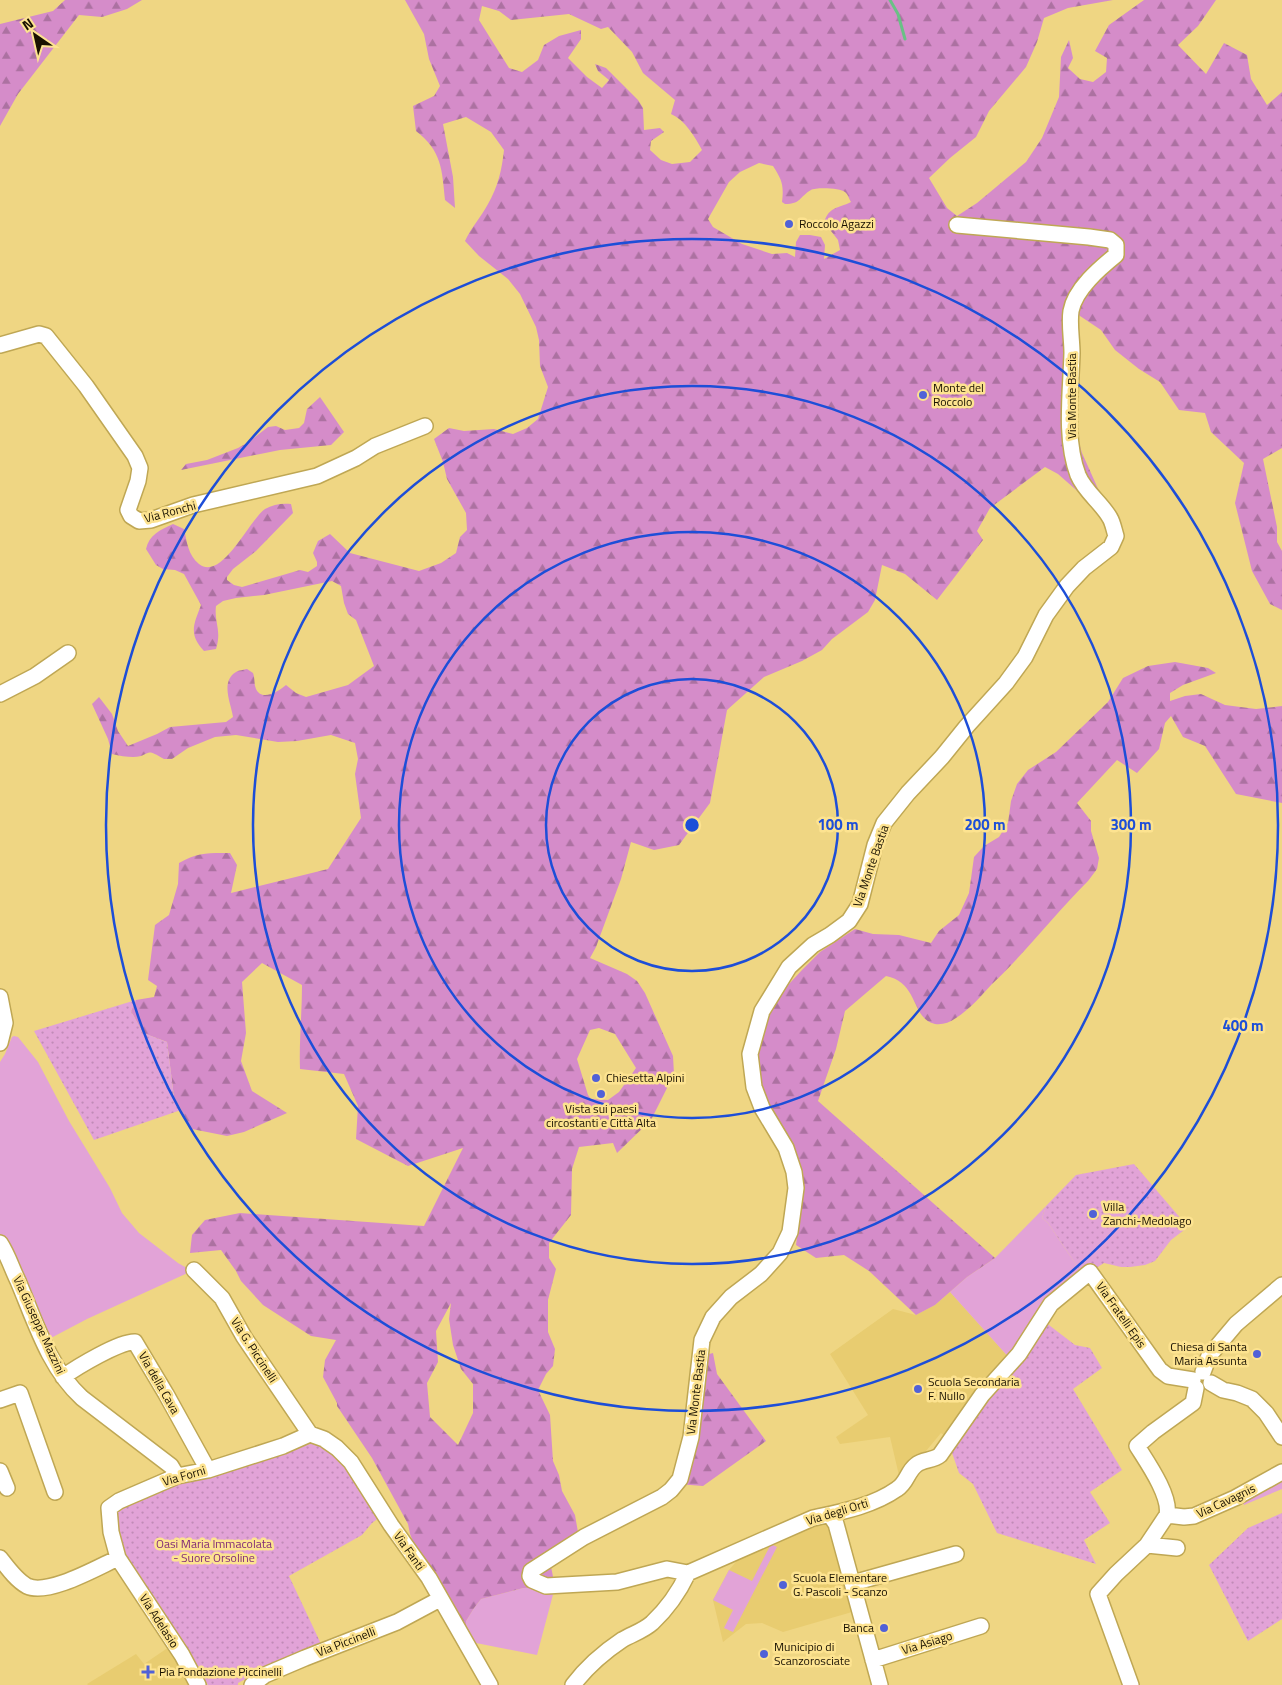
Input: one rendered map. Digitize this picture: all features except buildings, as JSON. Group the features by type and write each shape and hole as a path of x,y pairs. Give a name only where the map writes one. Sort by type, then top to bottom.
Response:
{"street":[{"name":"Via Monte Bastia","path":"688,1573 666,1569 617,1582 546,1586 532,1580 530,1576 531,1571 536,1566 571,1544 662,1497 680,1479 691,1437 702,1340 713,1317 731,1297 768,1267 780,1253 790,1232 796,1188 794,1172 786,1148 762,1108 752,1078 750,1054 762,1012 789,968 812,945 849,921 860,904 875,845 884,823 908,793 1006,683 1025,657 1046,615 1056,600 1084,568 1111,547 1116,536 1110,518 1083,486 1077,474 1072,447 1069,404 1072,354 1071,310 1082,289 1116,254 1116,244 1110,240 1090,237 957,226"},
{"name":"Via Ronchi","path":"0,345 39,334 46,336 70,364 134,456 140,468 138,481 128,510 131,516 139,521 151,520 194,505 317,476 356,458 375,446 425,426"},
{"path":"0,694 35,676 68,653"},
{"path":"0,996 5,1023 0,1043"},
{"name":"Via Giuseppe Mazzini","path":"0,1243 9,1259 45,1343 63,1377 72,1389 171,1466 177,1476"},
{"name":"Via G. Piccinelli","path":"194,1270 222,1298 244,1337 310,1434"},
{"name":"Via Fratelli Epis","path":"1051,1304 1090,1272 1160,1370 1168,1376 1201,1381"},
{"path":"1131,1685 1098,1594 1147,1545 1167,1515 1168,1510 1163,1493 1137,1446 1193,1403 1209,1356 1236,1324 1282,1285"},
{"name":"Via degli Orti","path":"688,1573 813,1518 830,1516 869,1503 897,1490 907,1480 916,1465 922,1461 936,1459 940,1455 982,1395 1019,1354 1051,1304"},
{"name":"Via della Cava","path":"63,1377 124,1343 135,1342 208,1470"},
{"path":"1201,1381 1252,1400 1266,1413 1282,1438"},
{"path":"0,1400 20,1394 54,1492"},
{"name":"Via Forni","path":"118,1558 111,1532 109,1508 119,1501 177,1476 208,1470 283,1446 310,1434"},
{"name":"Via Fanti","path":"310,1434 324,1439 337,1448 351,1462 391,1525 428,1578 490,1685"},
{"path":"0,1471 7,1488"},
{"name":"Via Cavagnis","path":"1167,1515 1184,1518 1194,1516 1235,1498 1282,1472"},
{"path":"830,1516 836,1524 880,1685"},
{"path":"1147,1545 1177,1548"},
{"path":"853,1583 956,1554"},
{"path":"0,1558 9,1570 26,1585 37,1588 47,1587 74,1578 118,1558"},
{"name":"Via Adelasio","path":"118,1558 182,1655 198,1685"},
{"path":"573,1685 609,1650 622,1640 644,1629 652,1622 673,1600 688,1573"},
{"name":"Via Piccinelli","path":"252,1685 281,1668 397,1622 440,1599"},
{"name":"Via Asiago","path":"873,1660 981,1626"}],"shaded area":[{"name":"Scuola Secondaria F. Nullo","path":"950,1292 1012,1361 948,1438 941,1433 926,1451 910,1458 901,1484 890,1437 840,1444 836,1437 868,1415 830,1354 893,1309 916,1315 935,1305"},
{"name":"Scuola Elementare G. Pascoli - Scanzo","path":"824,1520 831,1533 852,1612 783,1632 762,1623 746,1624 723,1642 713,1600 729,1570 746,1550"},
{"name":"Pia Fondazione Piccinelli","path":"172,1645 197,1685 87,1684 136,1654 144,1664"}],"green space":[{"path":"65,0 142,0 127,9 102,17 79,15 18,94 0,126 0,24 53,11"},
{"path":"405,0 1113,0 1068,8 1044,18 1037,42 1026,67 989,111 976,137 929,178 947,208 957,216 977,203 1026,162 1042,138 1059,97 1061,57 1069,40 1073,58 1068,68 1080,79 1093,82 1106,72 1107,58 1095,51 1109,25 1144,0 1216,0 1198,26 1178,45 1206,74 1224,43 1247,55 1251,79 1267,105 1282,92 1282,448 1263,459 1277,527 1277,542 1282,551 1282,610 1270,604 1252,571 1235,503 1244,463 1211,432 1205,413 1179,410 1160,382 1139,369 1115,350 1101,330 1071,310 1063,389 1082,453 1108,511 1100,511 1058,474 1045,467 990,508 977,531 983,540 937,600 905,574 882,565 875,600 868,612 832,639 822,650 802,661 764,677 727,710 710,803 679,845 654,850 631,842 621,879 596,947 590,958 627,974 637,981 645,993 673,1056 674,1074 651,1120 617,1153 613,1143 579,1147 572,1169 571,1215 549,1243 549,1258 556,1269 548,1300 548,1332 555,1349 553,1366 546,1374 538,1390 550,1415 553,1461 559,1475 562,1491 575,1515 579,1538 549,1556 555,1587 523,1588 481,1599 466,1621 466,1633 417,1552 408,1524 372,1458 337,1406 323,1377 325,1360 336,1340 311,1336 263,1305 241,1281 221,1250 190,1253 192,1235 205,1220 240,1213 424,1226 463,1148 408,1166 356,1139 358,1106 344,1074 300,1069 302,985 262,963 242,982 246,1033 241,1061 252,1091 287,1113 244,1132 227,1136 192,1129 174,1097 167,1042 143,1033 131,1011 136,1000 154,997 157,986 148,980 155,925 169,915 178,884 179,863 198,855 230,853 237,865 231,893 328,869 361,818 355,774 358,759 355,743 331,735 278,742 236,735 215,737 188,748 172,759 164,759 150,752 133,757 123,756 112,754 108,739 92,704 99,697 112,714 118,731 128,746 170,727 226,722 233,717 227,687 228,681 231,676 239,671 247,669 253,673 256,689 262,695 271,694 286,685 296,693 306,697 348,685 374,666 356,620 348,614 341,586 332,581 223,601 216,606 218,642 216,649 204,651 194,634 195,623 201,605 184,574 175,570 163,569 156,565 146,549 147,544 152,537 173,524 184,529 188,548 192,557 199,564 208,567 217,565 235,547 265,509 278,504 291,504 293,513 256,551 233,569 227,580 234,585 242,587 300,570 308,572 317,566 313,553 318,541 330,534 350,553 419,571 441,563 456,553 460,537 467,530 466,513 447,479 434,439 449,428 464,431 494,429 513,434 527,428 538,419 548,387 540,366 539,340 536,327 520,294 508,279 479,256 465,241 485,209 497,184 504,150 491,132 466,117 443,124 453,177 455,208 445,200 443,179 436,154 425,138 416,131 413,106 434,96 440,86 429,59 424,34","holes":["482,6 499,11 511,20 569,14 601,29 608,27 632,52 643,73 675,100 671,114 693,134 702,150 690,162 672,164 661,160 650,150 651,141 664,132 660,128 644,130 643,108 638,100 606,68 595,64 598,71 609,80 602,88 587,77 568,58 581,39 581,30 559,36 544,45 538,60 522,72 509,68 479,20","759,163 773,166 782,183 782,202 785,204 794,203 814,189 834,189 845,192 851,202 831,210 824,222 838,240 840,250 824,259 825,245 821,237 800,235 796,242 795,257 787,253 772,254 742,244 713,227 708,219 729,182 740,172","599,1028 615,1034 636,1068 619,1092 608,1100 591,1099 588,1095 577,1059 590,1030","451,1303 449,1319 453,1345 461,1369 473,1384 473,1413 458,1445 430,1417 427,1383 438,1362 436,1331"]},
{"path":"320,397 344,432 331,445 280,450 181,470 186,464 207,460 238,448 268,427 276,426 285,430 299,428 304,423 307,409"},
{"path":"1175,662 1208,668 1216,673 1183,685 1170,693 1170,701 1185,696 1201,694 1225,705 1256,709 1282,706 1282,803 1236,794 1205,746 1183,737 1171,716 1165,723 1159,749 1137,773 1117,760 1077,803 1091,821 1091,831 1099,858 1097,869 1017,959 971,1006 951,1021 935,1024 927,1021 922,1015 904,985 886,976 845,1011 836,1049 818,1101 995,1258 967,1277 935,1305 916,1315 869,1271 844,1255 816,1258 796,1245 803,1193 801,1167 791,1154 762,1091 756,1037 776,998 820,952 855,929 873,934 899,935 931,943 939,931 959,915 969,893 974,857 984,846 999,837 1008,823 1011,801 1017,784 1028,770 1056,752 1108,702 1123,678 1148,666"},
{"path":"136,1000 131,1011 143,1033 167,1042 174,1097 181,1110 94,1140 34,1031"},
{"path":"14,1036 18,1037 38,1062 69,1121 110,1188 122,1213 139,1233 178,1263 192,1271 87,1319 49,1339 0,1238 0,1062"},
{"path":"1134,1164 1188,1227 1171,1240 1155,1261 1145,1265 1130,1267 1104,1263 1090,1272 1081,1272 1048,1223 1042,1218 1046,1206 1076,1175"},
{"path":"1046,1206 1042,1218 1048,1223 1081,1272 1074,1285 1012,1361 950,1292 967,1277 995,1258"},
{"path":"1045,1322 1075,1345 1090,1348 1102,1368 1073,1389 1122,1470 1090,1492 1110,1523 1084,1540 1096,1564 997,1533 973,1484 959,1473 950,1447"},
{"path":"713,1353 717,1374 766,1441 703,1486 677,1484 686,1435 695,1358"},
{"name":"Oasi Maria Immacolata - Suore Orsoline","path":"321,1441 334,1450 380,1517 362,1535 289,1576 322,1646 257,1673 238,1683 238,1685 208,1685 121,1554 114,1515 142,1497 161,1490"},
{"path":"1282,1476 1282,1489 1244,1505 1241,1499"},
{"path":"1282,1513 1282,1619 1248,1641 1209,1565 1248,1528"},
{"path":"771,1544 777,1547 733,1632 724,1628 733,1610 713,1600 729,1570 752,1581"},
{"path":"555,1587 537,1655 476,1643 466,1633 466,1621 481,1599 523,1588"}],"waterway":[{"path":"890,0 898,14 905,39"}],"place":[{"name":"Roccolo Agazzi","path":"789,224"},
{"name":"Monte del Roccolo","path":"923,395"},
{"name":"Chiesetta Alpini","path":"596,1078"},
{"name":"Vista sui paesi circostanti e Città Alta","path":"601,1094"},
{"name":"Villa Zanchi-Medolago","path":"1093,1214"},
{"name":"Chiesa di Santa Maria Assunta","path":"1257,1354"},
{"name":"Scuola Secondaria F. Nullo","path":"918,1389"},
{"name":"Scuola Elementare G. Pascoli - Scanzo","path":"783,1585"},
{"name":"Banca","path":"884,1628"},
{"name":"Municipio di Scanzorosciate","path":"764,1654"},
{"name":"Pia Fondazione Piccinelli","path":"148,1672"}]}
